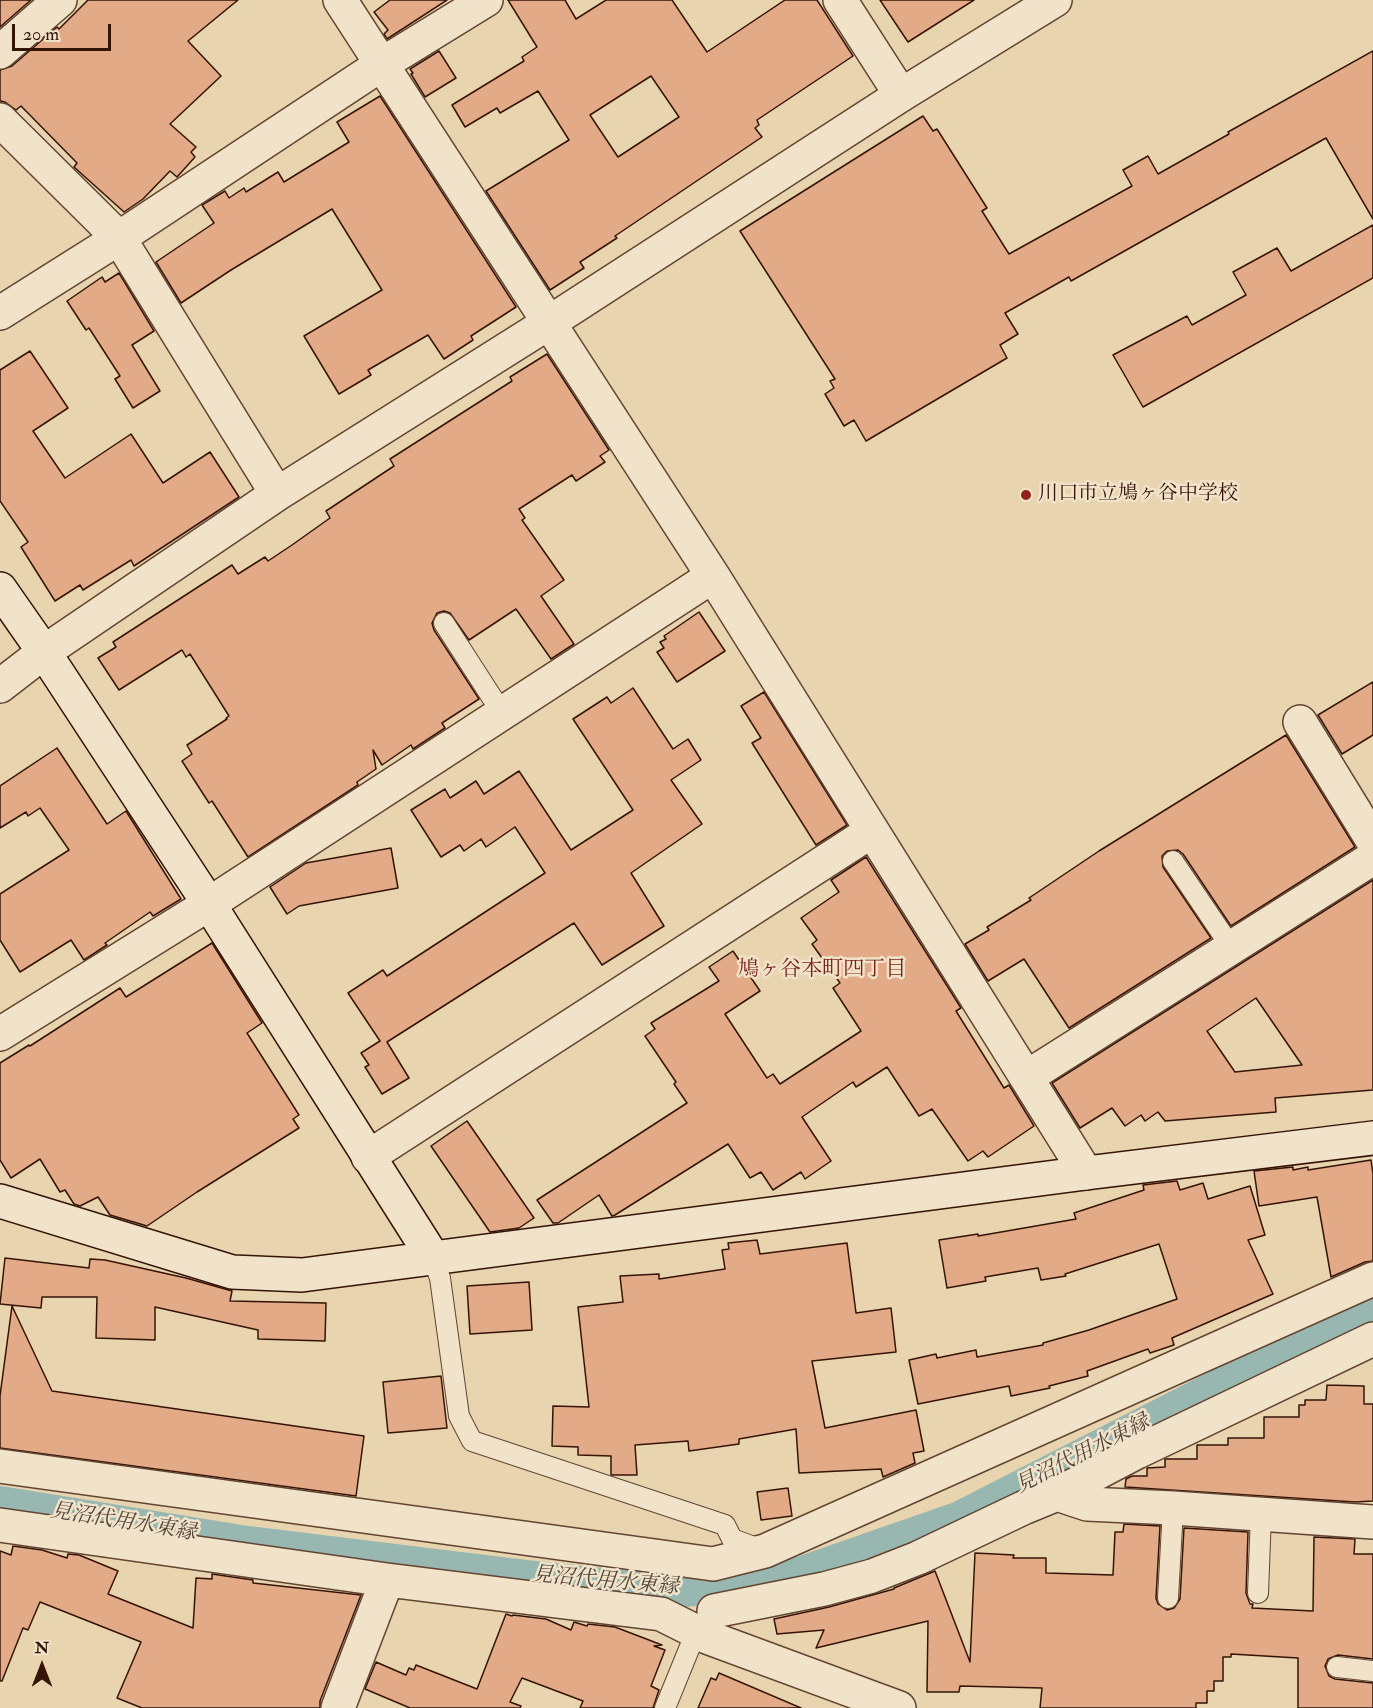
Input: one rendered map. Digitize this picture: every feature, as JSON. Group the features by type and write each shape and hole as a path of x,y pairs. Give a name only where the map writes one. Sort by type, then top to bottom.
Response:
{"street":[{"path":"0,52 60,0"},
{"path":"340,0 713,576 1086,1173"},
{"path":"0,313 119,238 382,64 486,0"},
{"path":"840,0 901,95"},
{"path":"0,686 44,652 277,494 550,322 901,95 1055,0"},
{"path":"0,120 119,238 277,494"},
{"path":"0,1034 209,904 713,576"},
{"path":"0,590 44,652 209,904 432,1256"},
{"path":"1300,722 1373,841"},
{"path":"368,1157 872,831"},
{"path":"1027,1077 1373,858"},
{"path":"0,1201 232,1272 302,1275 432,1256 1373,1138"},
{"path":"0,1466 713,1564 765,1551 1373,1279"},
{"path":"705,1627 872,1576 918,1558 1057,1494 1137,1452 1373,1339"},
{"path":"1057,1494 1087,1504 1373,1522"},
{"path":"0,1525 387,1580 661,1614 705,1627 899,1708"},
{"path":"705,1627 713,1564"},
{"path":"338,1708 387,1580"}],"lane":[{"path":"444,623 502,713"},
{"path":"1173,861 1231,947"},
{"path":"432,1256 440,1278 459,1416 472,1441 725,1525 732,1539 765,1551"},
{"path":"1168,1598 1173,1508"},
{"path":"1258,1593 1261,1514"},
{"path":"665,1708 705,1627"},
{"path":"1337,1667 1373,1671"}],"building":[{"path":"0,0 31,0 0,27"},
{"path":"88,0 238,0 188,41 221,76 170,124 196,147 191,152 195,157 177,177 170,171 143,199 124,212 74,167 77,163 21,106 16,110 0,101 0,70 12,66 57,27 59,29"},
{"path":"390,0 447,0 387,39 384,34 388,30 374,12"},
{"path":"508,0 565,0 576,19 606,0 672,0 707,52 785,0 817,0 853,56 757,120 759,125 755,128 762,137 615,236 617,238 580,262 584,268 550,290 486,191 569,140 538,91 500,113 497,108 465,127 452,105 524,61 522,57 537,47","holes":["651,76 679,117 618,157 590,115"]},
{"path":"880,0 974,0 908,42"},
{"path":"439,51 456,78 425,97 410,69"},
{"path":"1373,51 1373,219 1326,138 1071,281 1069,277 1005,313 1018,334 1000,345 1007,358 866,441 854,420 844,426 825,394 834,388 830,381 835,379 740,231 923,116 933,131 937,129 987,208 982,211 1009,254 1132,186 1123,170 1148,156 1158,174"},
{"path":"380,96 516,307 471,336 473,340 444,359 428,335 368,370 371,375 339,394 304,336 382,290 332,209 181,303 156,262 214,223 202,205 225,191 229,198 244,188 246,192 278,172 284,182 349,142 337,122"},
{"path":"1373,225 1373,278 1143,407 1113,355 1187,316 1192,325 1246,295 1233,272 1277,248 1291,271"},
{"path":"119,273 154,331 132,345 160,391 133,408 115,379 120,376 89,328 86,330 67,301 102,277 105,282"},
{"path":"30,351 68,408 33,431 65,478 131,434 163,483 210,452 239,497 134,566 131,560 83,590 80,585 55,601 21,547 28,542 0,501 0,370"},
{"path":"547,354 609,450 600,456 605,462 576,481 572,475 519,509 525,518 522,520 564,580 541,596 574,644 551,659 516,609 469,640 450,613 444,611 437,613 432,623 434,630 479,699 442,723 445,728 413,749 411,745 382,765 373,750 376,769 357,782 358,785 248,857 212,801 209,803 182,761 192,754 187,745 229,716 190,654 186,657 182,650 119,690 98,658 116,647 113,642 232,565 238,574 265,557 268,561 292,545 330,518 326,511 394,466 390,459 512,381 510,377"},
{"path":"699,612 725,651 677,682 657,652 664,648 660,642 666,639 664,636"},
{"path":"1373,682 1373,735 1342,754 1318,715"},
{"path":"633,688 673,749 688,739 701,760 671,780 702,824 631,873 664,926 602,965 574,923 387,1042 409,1078 382,1094 365,1067 369,1065 361,1053 380,1041 348,993 383,970 387,976 545,873 515,827 486,847 481,839 464,851 460,845 441,857 411,810 445,789 450,798 476,781 484,794 519,771 571,850 633,810 573,719 607,697 611,703"},
{"path":"764,692 847,825 816,845 752,743 761,738 741,706"},
{"path":"1286,735 1355,847 1231,926 1183,854 1178,850 1167,851 1162,856 1163,867 1211,938 1069,1028 1024,959 988,981 965,944 989,930 987,927 1031,900 1029,898 1099,851"},
{"path":"57,748 107,824 126,811 181,899 153,916 150,912 84,960 71,940 20,972 0,940 0,894 69,850 40,808 28,816 26,812 0,828 0,786"},
{"path":"391,848 398,888 299,906 287,914 270,887 306,863"},
{"path":"866,857 961,1008 956,1011 1004,1088 1009,1085 1034,1126 988,1157 983,1151 968,1161 932,1109 919,1116 887,1067 856,1087 853,1082 802,1117 831,1161 805,1179 801,1172 773,1190 761,1172 750,1178 728,1144 615,1215 612,1216 599,1195 558,1223 553,1223 537,1200 687,1103 674,1084 676,1082 645,1036 655,1029 651,1023 719,981 709,967 733,951 760,991 725,1014 767,1078 773,1074 780,1084 861,1031 833,988 840,983 812,944 817,940 801,918 839,892 831,880"},
{"path":"1373,880 1373,1090 1275,1098 1276,1112 1165,1121 1158,1112 1145,1121 1141,1115 1125,1126 1112,1108 1080,1128 1052,1083","holes":["1256,998 1302,1065 1235,1072 1207,1031"]},
{"path":"212,943 262,1023 247,1033 299,1115 293,1119 299,1128 147,1226 110,1215 98,1197 80,1206 74,1204 65,1190 60,1192 40,1159 11,1178 0,1160 0,1063 120,988 126,997"},
{"path":"467,1121 534,1218 519,1228 490,1232 431,1146"},
{"path":"1371,1160 1373,1261 1365,1262 1331,1277 1317,1197 1259,1206 1254,1171 1293,1167 1293,1170 1308,1167 1308,1170"},
{"path":"1177,1181 1180,1190 1203,1183 1208,1199 1250,1186 1265,1235 1248,1240 1273,1294 1172,1338 1174,1345 1150,1353 1148,1349 1087,1371 1088,1376 1049,1386 1050,1388 1011,1396 1009,1386 918,1404 909,1360 936,1354 937,1358 976,1350 977,1357 1043,1345 1043,1343 1089,1330 1177,1299 1159,1244 1065,1274 1066,1276 1041,1280 1038,1268 985,1277 986,1281 947,1288 939,1240 978,1234 978,1236 1076,1219 1074,1213 1144,1190 1143,1185"},
{"path":"757,1240 760,1254 847,1243 856,1313 891,1308 896,1352 812,1361 825,1428 916,1410 924,1451 913,1453 915,1463 883,1477 881,1469 799,1473 796,1429 739,1439 739,1444 689,1451 688,1441 635,1445 637,1475 611,1475 611,1456 578,1455 578,1447 552,1446 553,1406 589,1407 578,1307 623,1302 620,1276 659,1274 659,1279 725,1269 722,1250 729,1249 728,1243"},
{"path":"5,1258 89,1268 90,1259 105,1260 232,1291 230,1301 326,1303 325,1341 258,1339 258,1330 155,1307 155,1340 96,1338 97,1297 42,1297 41,1308 0,1304"},
{"path":"529,1282 532,1330 470,1334 467,1286"},
{"path":"12,1306 52,1391 364,1436 356,1496 0,1448 0,1396"},
{"path":"441,1376 447,1428 388,1433 383,1382"},
{"path":"1327,1385 1364,1386 1364,1404 1373,1404 1373,1501 1355,1502 1125,1487 1126,1479 1132,1476 1147,1476 1147,1468 1165,1467 1165,1459 1197,1459 1197,1445 1228,1445 1228,1438 1264,1438 1264,1417 1299,1417 1299,1405 1305,1405 1305,1400 1326,1400"},
{"path":"788,1488 792,1516 761,1520 757,1492"},
{"path":"1124,1524 1160,1526 1156,1598 1158,1604 1167,1610 1174,1608 1180,1599 1184,1528 1248,1532 1246,1593 1250,1604 1253,1604 1252,1608 1313,1611 1314,1537 1355,1539 1354,1554 1373,1554 1373,1659 1338,1655 1328,1659 1325,1666 1329,1676 1335,1679 1373,1683 1373,1708 1298,1708 1298,1658 1231,1654 1231,1657 1223,1657 1223,1681 1214,1681 1214,1691 1207,1691 1207,1703 1196,1703 1196,1708 1040,1708 1042,1688 960,1686 959,1692 927,1692 928,1621 816,1648 824,1630 777,1634 774,1619 894,1589 935,1571 970,1662 975,1553 1014,1555 1013,1558 1046,1558 1046,1573 1113,1575 1115,1532 1123,1532"},
{"path":"13,1546 42,1550 67,1558 68,1554 79,1555 118,1571 108,1594 193,1628 196,1578 212,1579 212,1574 253,1580 253,1583 361,1595 320,1701 320,1708 142,1708 117,1698 141,1642 40,1602 28,1630 23,1628 2,1681 0,1681 0,1551 11,1555"},
{"path":"506,1614 546,1619 571,1630 574,1622 587,1626 588,1624 615,1627 662,1645 654,1646 665,1650 651,1686 659,1690 653,1708 580,1708 583,1701 522,1678 510,1702 521,1706 520,1708 410,1708 365,1689 376,1662 406,1675 409,1668 414,1670 416,1665 477,1689"},
{"path":"719,1673 801,1708 698,1708 711,1678 716,1680"}],"waterway":[{"name":"見沼代用水東縁","path":"0,1503 241,1542 527,1577 673,1592 802,1573 960,1518 1297,1346 1373,1315"}],"place":[{"name":"川口市立鳩ヶ谷中学校","path":"1026,495"}],"district":[{"name":"鳩ヶ谷本町四丁目","path":"822,970"}]}
